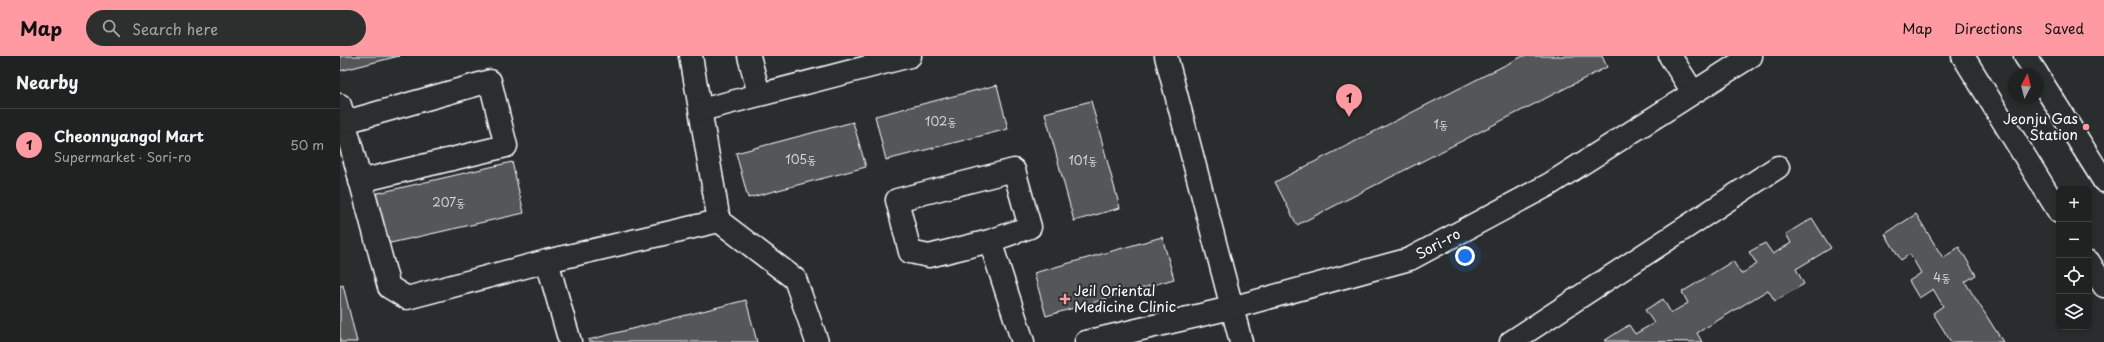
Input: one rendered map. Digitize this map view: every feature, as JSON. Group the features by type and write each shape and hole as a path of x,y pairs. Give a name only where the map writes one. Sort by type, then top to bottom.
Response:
{"street":[{"path":"691,56 719,220 795,278 817,342"},
{"path":"749,56 759,94"},
{"path":"701,110 759,94 856,63 910,56"},
{"path":"1166,56 1241,342"},
{"path":"1670,56 1693,92"},
{"name":"Sori-ro","path":"1086,342 1231,308 1410,259 1550,184 1751,56"},
{"path":"1963,56 2056,207"},
{"path":"2026,56 2033,68"},
{"path":"360,181 506,146 490,81 343,114 360,181 389,287 407,298 547,261 719,220"},
{"path":"2044,86 2104,181"},
{"path":"1511,342 1778,167"},
{"path":"1014,170 1030,227 990,241 929,256 910,252 897,200 1014,170"},
{"path":"990,241 1024,342"},
{"path":"547,261 570,342"},
{"path":"2092,267 2104,286"}],"building":[{"path":"340,56 399,56 340,71"},
{"path":"1523,56 1602,56 1607,67 1297,225 1275,182"},
{"path":"997,85 1008,129 886,160 875,116"},
{"path":"1091,101 1120,208 1074,221 1045,113"},
{"path":"853,122 866,167 748,198 736,153"},
{"path":"512,162 524,213 386,244 374,194"},
{"path":"1916,214 1943,258 1959,247 1976,275 1965,282 2003,342 1951,342 1933,313 1943,306 1933,289 1919,298 1909,281 1921,273 1910,254 1901,260 1885,234"},
{"path":"1812,218 1831,248 1796,269 1804,284 1775,301 1768,290 1697,333 1702,342 1604,341 1629,325 1635,334 1654,323 1645,310 1663,299 1671,313 1688,303 1682,292 1733,261 1741,274 1757,264 1749,252 1765,243 1773,254 1791,243 1786,234"},
{"path":"1162,237 1174,279 1046,316 1034,273"},
{"path":"343,285 357,342 340,342 340,286"},
{"path":"746,300 757,342 589,342 588,340"}],"place":[{"name":"Cheonnyangol Mart","path":"1349,117"},
{"name":"Jeonju Gas Station","path":"2086,127"},
{"name":"Jeil Oriental Medicine Clinic","path":"1065,299"}]}
